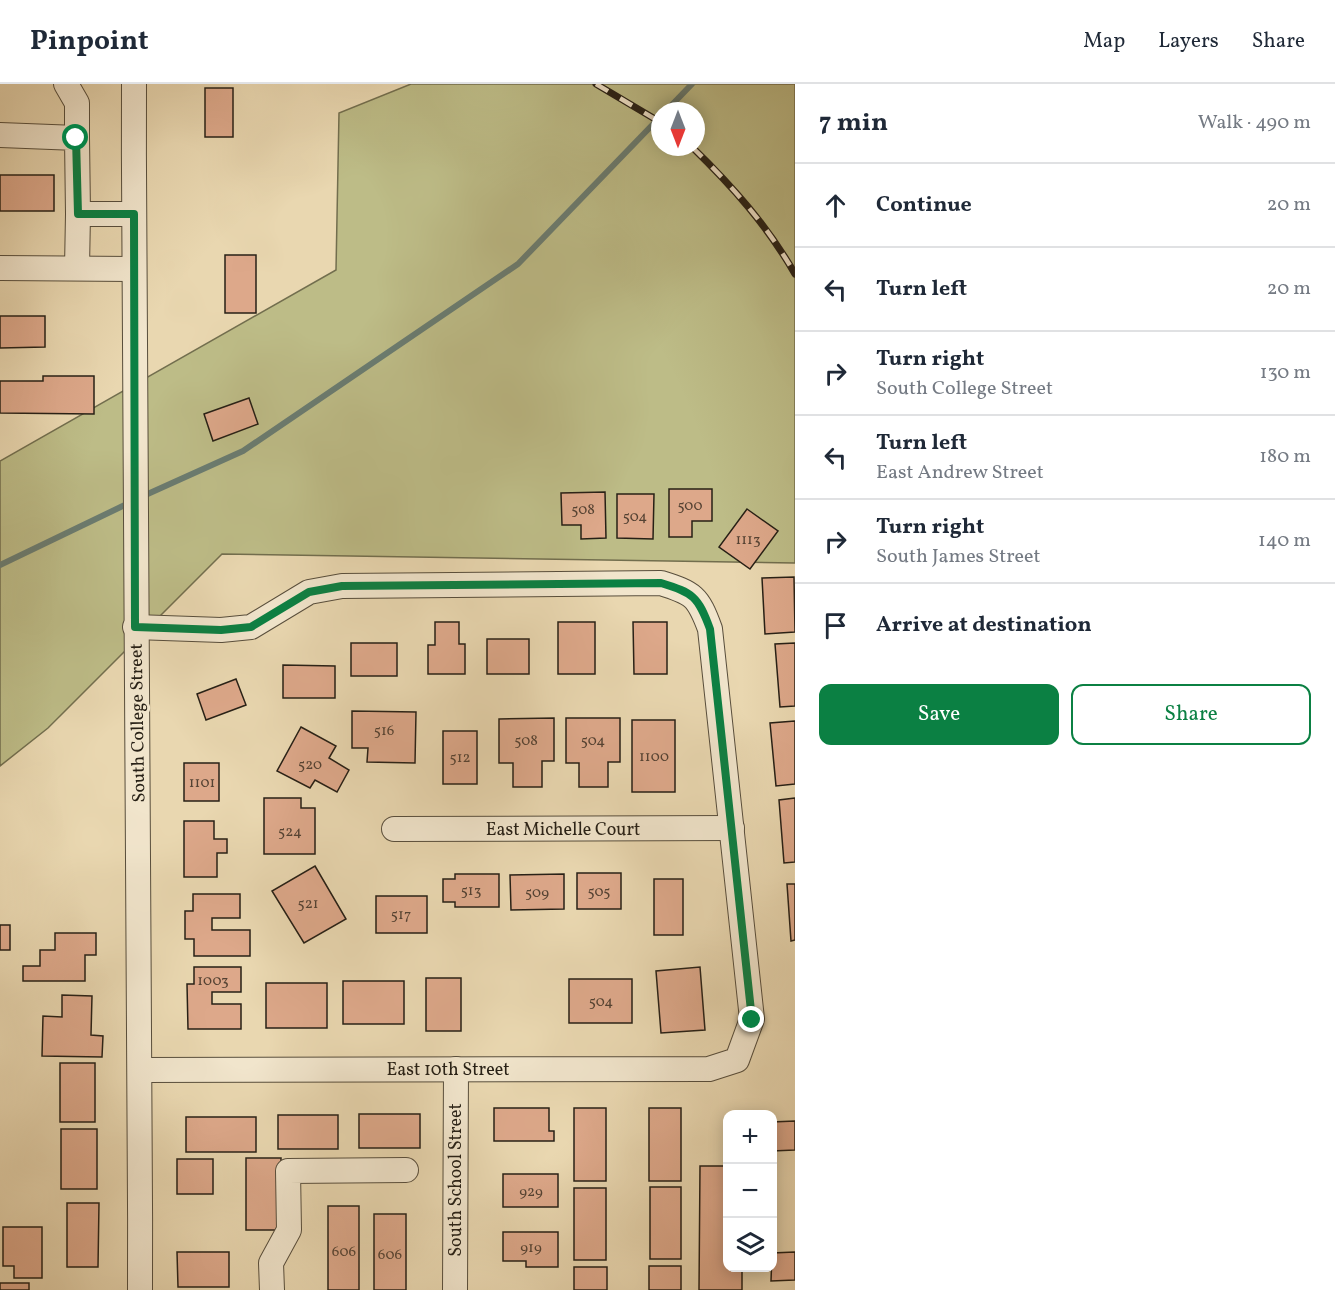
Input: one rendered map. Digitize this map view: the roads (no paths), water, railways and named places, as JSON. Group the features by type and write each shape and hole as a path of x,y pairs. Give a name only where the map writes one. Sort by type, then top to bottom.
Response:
{"street":[{"path":"66,84 76,103 77,268"},
{"name":"South College Street","path":"134,84 140,1290"},
{"path":"0,135 76,138"},
{"path":"78,214 134,214"},
{"path":"0,268 134,269"},
{"path":"135,627 221,630 251,627 309,592 342,586 661,583 688,591 703,610 710,629 732,828"},
{"name":"East Michelle Court","path":"394,829 732,828"},
{"name":"East 10th Street","path":"140,1070 709,1069 737,1060 745,1045 752,1020 732,828"},
{"name":"South School Street","path":"455,1290 456,1069"},
{"path":"272,1290 272,1263 289,1230 288,1171 406,1170"}],"waterway":[{"path":"675,102 692,84"},
{"path":"141,497 243,451 518,264 651,126"},
{"path":"0,565 129,503"}],"railway":[{"path":"596,84 651,117"},
{"path":"701,156 748,207 773,239 795,274"}]}
